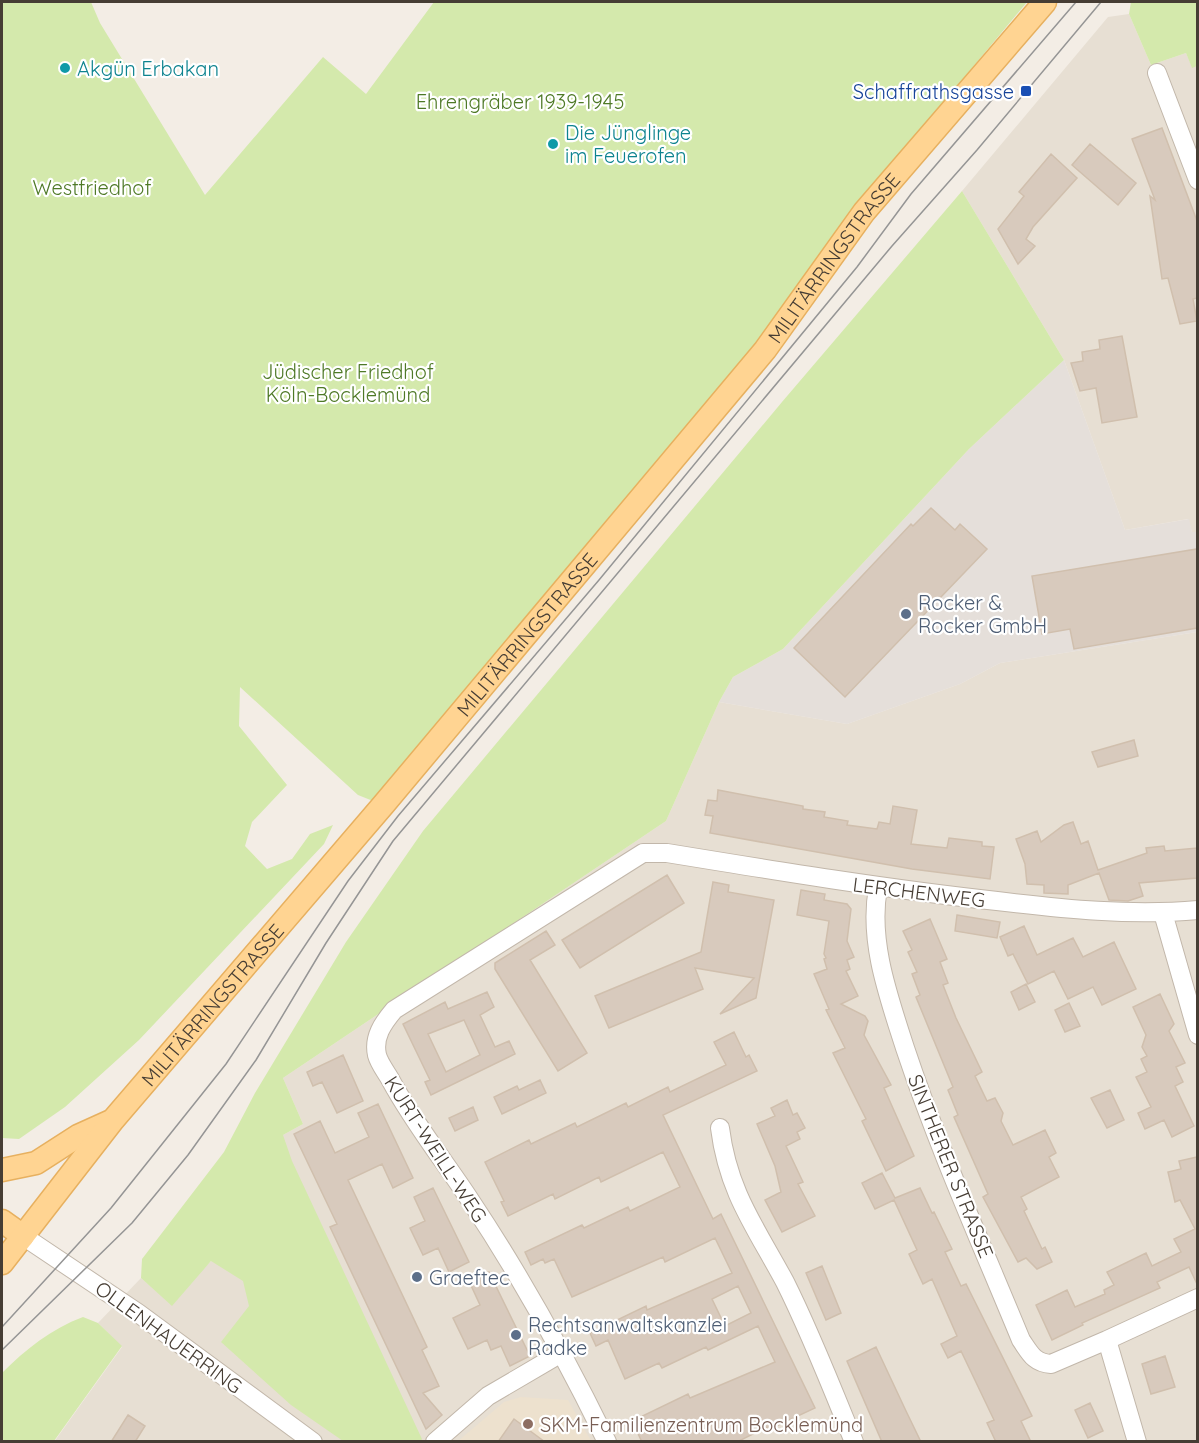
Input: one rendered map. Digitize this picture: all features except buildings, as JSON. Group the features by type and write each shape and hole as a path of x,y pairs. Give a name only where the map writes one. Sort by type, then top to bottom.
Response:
{"main road":[{"name":"MILITÄRRINGSTRASSE","path":"2,1263 113,1120 648,491 765,350 864,212 1045,2"},
{"path":"2,1170 36,1163 78,1136 113,1120"},
{"path":"2,1221 23,1236"}],"street":[{"path":"1157,73 1197,180"},
{"name":"LERCHENWEG","path":"643,853 668,853 878,888 1068,909 1163,913 1197,910"},
{"name":"KURT-WEILL-WEG","path":"607,1442 563,1352 470,1199 403,1103 377,1056 376,1041 382,1024 394,1010 643,853"},
{"name":"SINTHERER STRASSE","path":"878,888 875,922 891,1002 929,1120 1021,1340 1034,1359 1041,1364 1051,1364 1197,1298"},
{"path":"1163,913 1197,1035"},
{"path":"720,1128 723,1158 737,1197 785,1283 854,1442"},
{"name":"OLLENHAUERRING","path":"23,1236 138,1313 313,1442"},
{"path":"1107,1340 1137,1442"},
{"path":"435,1442 488,1396 563,1352"}],"shaded area":[{"path":"1129,14 1151,65 1186,53 1192,67 1197,66 1197,532 1192,532 1188,519 1125,530 1064,360 962,191 1108,17"},
{"path":"1064,360 1125,530 1189,519 1192,532 1197,532 1197,632 1000,663 960,684 847,724 719,702 733,677 783,649 969,449"},
{"path":"1197,632 1197,1441 54,1442 122,1347 98,1323 141,1278 172,1305 202,1270 240,1233 283,1135 303,1124 283,1078 666,821 719,702 847,724 960,684 1000,663"},
{"name":"SKM-Familienzentrum Bocklemünd","path":"521,1397 568,1400 591,1441 457,1442 504,1402"}],"green space":[{"path":"2,2 91,2 100,23 205,195 323,57 366,94 434,2 1027,2 872,188 765,335 373,801 358,795 240,687 239,726 287,785 252,822 245,846 267,869 292,859 310,834 333,825 324,844 139,1040 65,1107 19,1139 2,1138"},
{"path":"1131,2 1197,2 1197,66 1192,68 1186,53 1151,65 1129,14"},
{"path":"962,191 1064,360 969,449 783,649 733,677 719,702 666,821 283,1078 303,1124 283,1135 292,1161 422,1439 420,1442 343,1441 291,1405 221,1342 249,1306 243,1281 211,1261 172,1306 141,1278 142,1259 224,1152 255,1093 346,942 423,831"},
{"path":"83,1317 98,1323 122,1346 54,1441 2,1441 2,1373 40,1340 60,1327"}],"tram line":[{"path":"2,1327 111,1208 226,1064 348,881 398,816 599,580 857,267 911,194 1076,2"},
{"path":"2,1350 132,1223 188,1155 256,1060 326,943 393,841 892,246 977,150 1101,2"}],"place":[{"name":"Akgün Erbakan","path":"65,68"},
{"name":"Schaffrathsgasse","path":"1026,91"},
{"name":"Die Jünglinge im Feuerofen","path":"553,144"},
{"name":"Rocker & Rocker GmbH","path":"906,614"},
{"name":"Graeftec","path":"417,1277"},
{"name":"Rechtsanwaltskanzlei Radke","path":"516,1335"},
{"name":"SKM-Familienzentrum Bocklemünd","path":"528,1424"}],"park label":[{"name":"Ehrengräber 1939-1945","path":"520,101"},
{"name":"Westfriedhof","path":"92,187"},
{"name":"Jüdischer Friedhof Köln-Bocklemünd","path":"348,382"}]}
